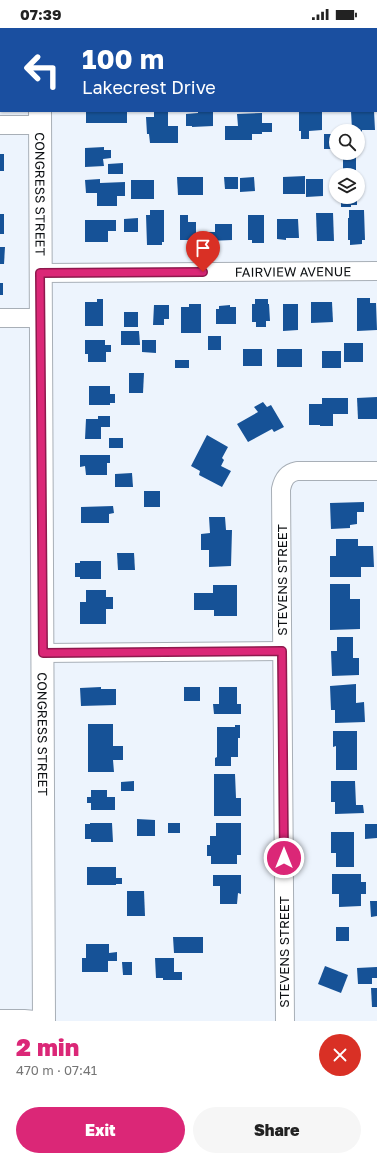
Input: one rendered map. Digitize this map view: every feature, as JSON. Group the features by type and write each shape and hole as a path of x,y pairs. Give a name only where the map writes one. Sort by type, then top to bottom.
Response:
{"street":[{"path":"0,125 40,118"},
{"name":"CONGRESS STREET","path":"40,118 44,1021"},
{"name":"FAIRVIEW AVENUE","path":"40,273 377,271"},
{"path":"0,318 41,318"},
{"name":"STEVENS STREET","path":"285,1021 282,482 286,476 293,472 377,471"},
{"path":"43,653 282,651"},
{"path":"0,1019 44,1021"}],"building":[{"path":"86,112 127,112 127,123 86,123"},
{"path":"154,112 168,112 168,126 178,126 178,143 150,143 149,134 147,134 146,117 154,117"},
{"path":"213,112 213,126 186,126 186,114"},
{"path":"299,112 322,112 322,130 309,131 309,139 301,139 301,131 299,131"},
{"path":"351,112 374,112 375,130 365,130 365,124 352,124"},
{"path":"262,113 262,123 272,123 272,132 252,134 252,140 225,140 225,126 238,126 237,114"},
{"path":"324,134 329,134 329,149 324,149"},
{"path":"104,147 104,150 111,150 111,158 103,159 104,166 85,167 85,148"},
{"path":"0,154 4,154 4,171 0,171"},
{"path":"343,160 356,160 356,168 343,168"},
{"path":"123,163 123,174 108,174 108,164"},
{"path":"305,176 305,194 283,194 283,177"},
{"path":"177,177 203,177 203,195 178,195"},
{"path":"224,177 238,177 238,189 225,189"},
{"path":"254,177 255,191 240,192 240,178"},
{"path":"100,179 100,183 125,182 125,196 117,196 117,206 97,206 97,193 86,193 85,180"},
{"path":"306,179 323,179 323,196 306,197"},
{"path":"131,180 154,180 154,199 131,199"},
{"path":"341,204 357,204 351,205 351,207 341,207"},
{"path":"150,210 164,210 164,242 162,242 162,245 147,245 146,215 150,215"},
{"path":"349,210 364,210 365,240 362,240 362,244 350,245 350,240 348,240"},
{"path":"316,213 333,213 334,241 317,241"},
{"path":"0,214 4,214 4,234 0,234"},
{"path":"180,215 188,215 188,222 196,222 196,240 180,240"},
{"path":"248,215 264,215 264,243 252,243 252,240 248,240"},
{"path":"138,218 138,232 124,232 124,219"},
{"path":"277,219 298,219 299,238 286,238 286,240 277,239"},
{"path":"85,220 116,220 116,231 108,231 108,242 85,242"},
{"path":"215,224 232,224 232,240 209,241 209,232 215,232"},
{"path":"0,247 5,247 4,264 0,264"},
{"path":"0,283 3,283 3,295 0,295"},
{"path":"357,298 370,298 370,303 376,303 377,330 357,331"},
{"path":"97,299 103,299 103,326 85,326 85,302 97,302"},
{"path":"255,299 268,299 270,321 266,321 266,327 256,327 256,322 252,322 252,304 255,304"},
{"path":"311,302 332,302 333,322 311,323"},
{"path":"189,304 201,304 201,333 181,333 181,307 189,307"},
{"path":"283,304 298,304 298,330 283,331"},
{"path":"154,305 169,305 169,319 164,319 164,325 153,325"},
{"path":"230,305 230,307 236,307 236,324 216,324 216,309 219,309 219,306"},
{"path":"124,312 138,312 138,327 124,327"},
{"path":"121,331 139,331 140,345 121,345"},
{"path":"208,336 221,336 221,350 208,350"},
{"path":"85,340 105,340 105,345 111,345 111,352 106,352 106,362 88,362 88,354 85,354"},
{"path":"142,340 156,340 156,353 142,352"},
{"path":"344,343 363,343 363,362 344,362"},
{"path":"243,349 262,349 262,366 243,366"},
{"path":"277,349 302,349 302,367 277,367"},
{"path":"322,351 341,351 341,368 322,368"},
{"path":"175,360 189,360 189,368 175,368"},
{"path":"129,373 144,373 143,393 129,393"},
{"path":"89,386 110,386 110,394 115,394 115,403 110,403 110,405 89,405"},
{"path":"377,397 377,419 358,419 357,398"},
{"path":"322,398 348,398 348,414 333,414 333,426 309,425 309,404 322,404"},
{"path":"263,402 267,407 271,405 284,427 274,432 272,429 248,442 237,424 258,412 254,407"},
{"path":"98,416 110,416 110,427 101,427 101,439 85,439 86,419 98,419"},
{"path":"207,435 228,447 222,458 224,460 221,466 231,471 222,487 199,475 200,471 191,466"},
{"path":"109,438 123,438 123,448 109,448"},
{"path":"80,455 110,455 110,463 107,463 107,475 86,475 85,466 80,467"},
{"path":"132,473 133,487 115,487 115,474"},
{"path":"144,491 160,491 160,507 144,507"},
{"path":"364,502 364,512 357,512 357,524 350,525 350,528 331,529 330,503"},
{"path":"113,506 114,513 109,514 109,523 81,523 81,507"},
{"path":"209,517 225,517 226,530 232,530 231,566 209,567 209,550 201,550 201,534 210,533"},
{"path":"336,539 358,539 358,546 373,546 374,567 361,567 361,577 330,577 330,556 336,556"},
{"path":"117,553 134,553 135,570 118,570"},
{"path":"80,561 101,561 101,579 80,579 80,577 75,577 75,563 80,563"},
{"path":"330,584 350,584 350,599 360,599 360,629 330,630"},
{"path":"213,585 237,585 237,616 214,616 214,610 194,610 194,593 213,593"},
{"path":"86,590 106,590 106,597 113,597 113,609 106,609 106,624 80,624 80,602 86,602"},
{"path":"337,637 353,637 353,658 359,658 359,675 332,676 331,651 337,651"},
{"path":"356,684 356,703 364,702 365,722 335,723 335,710 331,710 330,686"},
{"path":"101,687 101,689 116,689 116,705 81,706 80,688"},
{"path":"184,687 200,687 200,701 184,701"},
{"path":"219,687 237,687 237,704 241,704 241,714 214,714 213,704 219,704"},
{"path":"88,724 113,724 113,746 123,746 123,760 113,760 114,772 88,772"},
{"path":"235,725 240,725 238,757 231,757 231,766 215,766 215,758 217,757 217,727 235,727"},
{"path":"333,731 357,731 357,770 336,770 336,746 333,747"},
{"path":"214,774 235,774 236,798 241,798 241,816 214,816"},
{"path":"134,781 134,791 121,791 121,782"},
{"path":"331,781 355,781 356,805 363,805 364,813 335,814 335,802 331,802"},
{"path":"91,790 107,790 107,797 115,797 115,810 91,810 91,803 87,803 87,797 91,797"},
{"path":"137,819 155,820 155,836 137,836"},
{"path":"112,823 113,842 91,842 91,839 85,839 85,824"},
{"path":"168,823 180,823 180,833 168,833"},
{"path":"216,823 241,823 241,855 237,855 237,864 211,864 211,856 207,856 207,845 210,845 210,836 216,836"},
{"path":"365,824 377,824 377,838 365,839"},
{"path":"331,832 354,832 354,867 336,867 336,853 331,853"},
{"path":"87,867 116,867 116,878 122,878 122,884 87,885"},
{"path":"332,874 361,874 361,882 366,882 366,894 361,894 361,906 339,907 339,894 332,894"},
{"path":"213,875 241,875 241,894 238,893 237,904 220,904 220,886 213,886"},
{"path":"127,891 144,891 145,916 127,916"},
{"path":"370,901 377,901 377,916 371,917"},
{"path":"336,927 349,927 349,941 336,941"},
{"path":"173,937 203,937 203,953 174,953"},
{"path":"86,944 109,944 109,953 117,952 117,961 108,961 108,972 82,972 82,958 86,958"},
{"path":"155,958 174,958 174,972 182,972 182,980 163,980 163,978 156,978"},
{"path":"122,962 132,962 132,975 123,975"},
{"path":"325,966 348,975 341,993 318,984"},
{"path":"377,967 377,978 372,978 372,984 358,984 357,968"},
{"path":"371,988 377,988 377,1007 372,1007"}],"route":[{"path":"203,272 40,273 43,653 282,651 284,858"}]}
